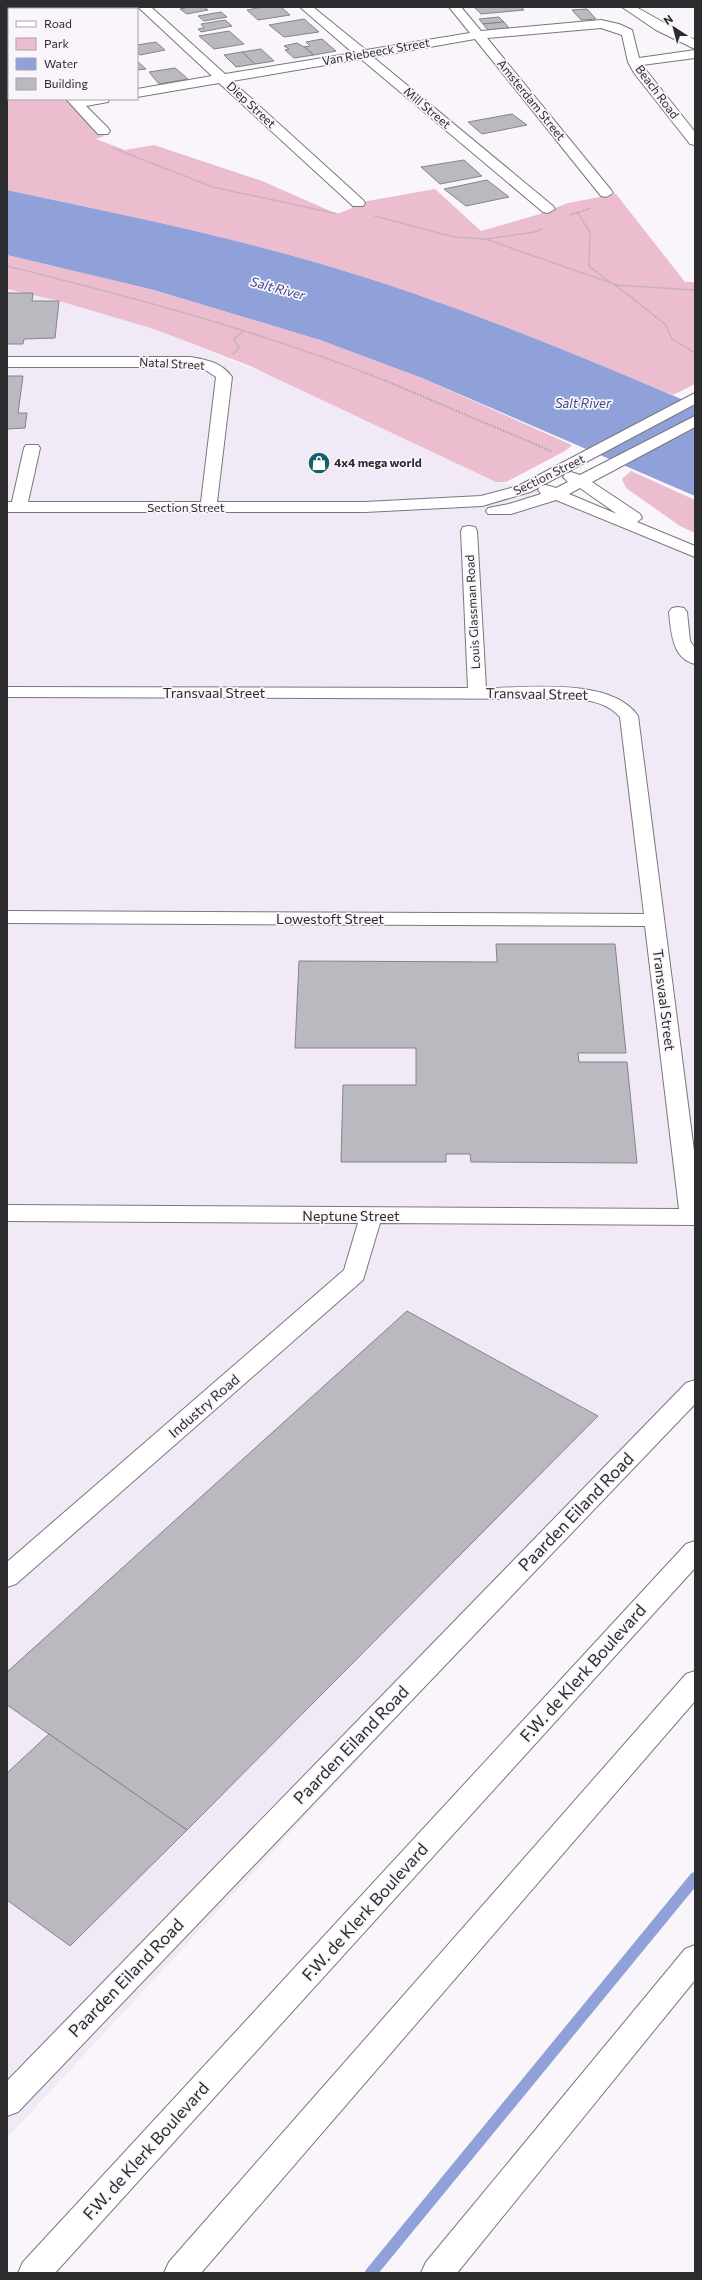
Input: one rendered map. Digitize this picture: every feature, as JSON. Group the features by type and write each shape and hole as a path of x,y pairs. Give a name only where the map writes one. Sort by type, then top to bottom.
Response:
{"main road":[{"name":"Diep Street","path":"144,7 359,208"},
{"name":"Mill Street","path":"306,7 548,209"},
{"name":"Amsterdam Street","path":"455,7 606,193"},
{"path":"629,7 665,30 695,45"},
{"name":"Van Riebeeck Street","path":"138,93 479,35 593,24 616,27"},
{"name":"Beach Road","path":"616,27 628,33 634,62 640,73 695,141"},
{"name":"Beach Road","path":"634,62 695,54"},
{"path":"74,101 88,100"},
{"path":"74,101 103,131"},
{"name":"Natal Street","path":"7,362 190,362 206,364 219,369 224,376 208,508"},
{"name":"Section Street","path":"13,507 365,507 482,501 516,493 695,398"},
{"name":"Section Street","path":"365,507 489,512 511,509 555,495 695,421"},
{"path":"13,507 32,448"},
{"path":"558,471 581,482 657,536"},
{"path":"534,484 555,495 695,552"},
{"name":"Louis Glassman Road","path":"469,531 477,693"},
{"path":"678,612 681,642 695,659"},
{"name":"Transvaal Street","path":"7,692 477,693 592,695 616,704 624,710 629,716 693,1217"},
{"name":"Lowestoft Street","path":"7,917 654,920"},
{"name":"Neptune Street","path":"7,1213 693,1217"},
{"name":"Industry Road","path":"8,1575 354,1274 371,1216"},
{"name":"Paarden Eiland Road","path":"7,2102 695,1389"},
{"name":"F.W. de Klerk Boulevard","path":"34,2273 695,1550"},
{"path":"180,2273 695,1682"},
{"path":"437,2273 695,1958"}],"path":[{"path":"103,131 88,138 213,187 334,214 359,208 454,237 485,239 614,284 639,288 695,290"},
{"path":"578,212 590,232 589,266 665,324 672,339 695,354"},
{"path":"7,266 142,299 329,358 415,391 554,452"},
{"path":"231,358 239,348 234,339 244,330"}],"shaded area":[{"path":"7,289 59,301 154,329 273,377 496,482 574,494 695,553 695,1396 7,2138"}],"green space":[{"path":"8,48 8,100 65,100 104,136 96,139 125,150 154,145 262,181 337,214 352,208 351,204 435,189 481,231 540,214 568,203 616,194 685,282 695,282 695,384 673,395 494,323 357,275 236,241 7,190"},
{"path":"7,255 154,290 320,340 422,378 572,445 565,451 506,482 496,482 250,366 154,329 59,301 7,289"},
{"path":"631,471 695,500 695,533 680,526 626,488 622,479"}],"water":[{"name":"Salt River","path":"7,190 236,241 360,276 505,327 695,405 695,496 422,378 320,340 154,290 7,255"}],"building":[{"path":"24,7 51,8 25,8"},
{"path":"79,7 106,8 80,8"},
{"path":"204,7 208,10 187,14 180,9"},
{"path":"263,7 281,7 290,15 258,20 247,10"},
{"path":"474,7 521,7 524,10 481,14"},
{"path":"587,9 596,19 581,20 572,10"},
{"path":"221,12 227,17 204,21 198,16"},
{"path":"499,17 504,22 483,24 479,19"},
{"path":"304,19 319,32 284,37 269,25"},
{"path":"225,20 232,26 201,32 198,29 204,28 201,24"},
{"path":"504,22 509,28 488,30 483,24"},
{"path":"229,31 244,44 214,49 199,36"},
{"path":"322,39 336,51 314,55 304,47 310,46 306,42"},
{"path":"156,42 165,50 140,55 138,52 138,45"},
{"path":"297,43 314,55 294,58 285,50 289,49 284,46"},
{"path":"261,49 274,61 255,64 242,52"},
{"path":"242,52 255,64 236,67 224,55"},
{"path":"138,62 146,69 138,70"},
{"path":"175,68 188,79 159,84 149,72"},
{"path":"512,114 527,125 482,134 468,122"},
{"path":"464,160 482,176 440,184 421,167"},
{"path":"487,180 509,197 466,206 444,189"},
{"path":"7,293 33,293 32,301 59,301 55,338 24,339 23,344 7,344"},
{"path":"7,376 23,376 18,413 27,413 25,428 7,429"},
{"path":"496,944 615,944 626,1053 578,1053 579,1062 627,1062 637,1163 471,1162 470,1154 446,1154 446,1162 341,1162 343,1085 416,1085 416,1048 295,1048 299,961 497,962"},
{"path":"407,1311 598,1416 187,1830 7,1705 7,1672"},
{"path":"49,1734 187,1830 70,1946 7,1900 7,1773"}],"waterway":[{"path":"371,2273 695,1878"}],"place":[{"name":"4x4 mega world","path":"319,463"}]}
